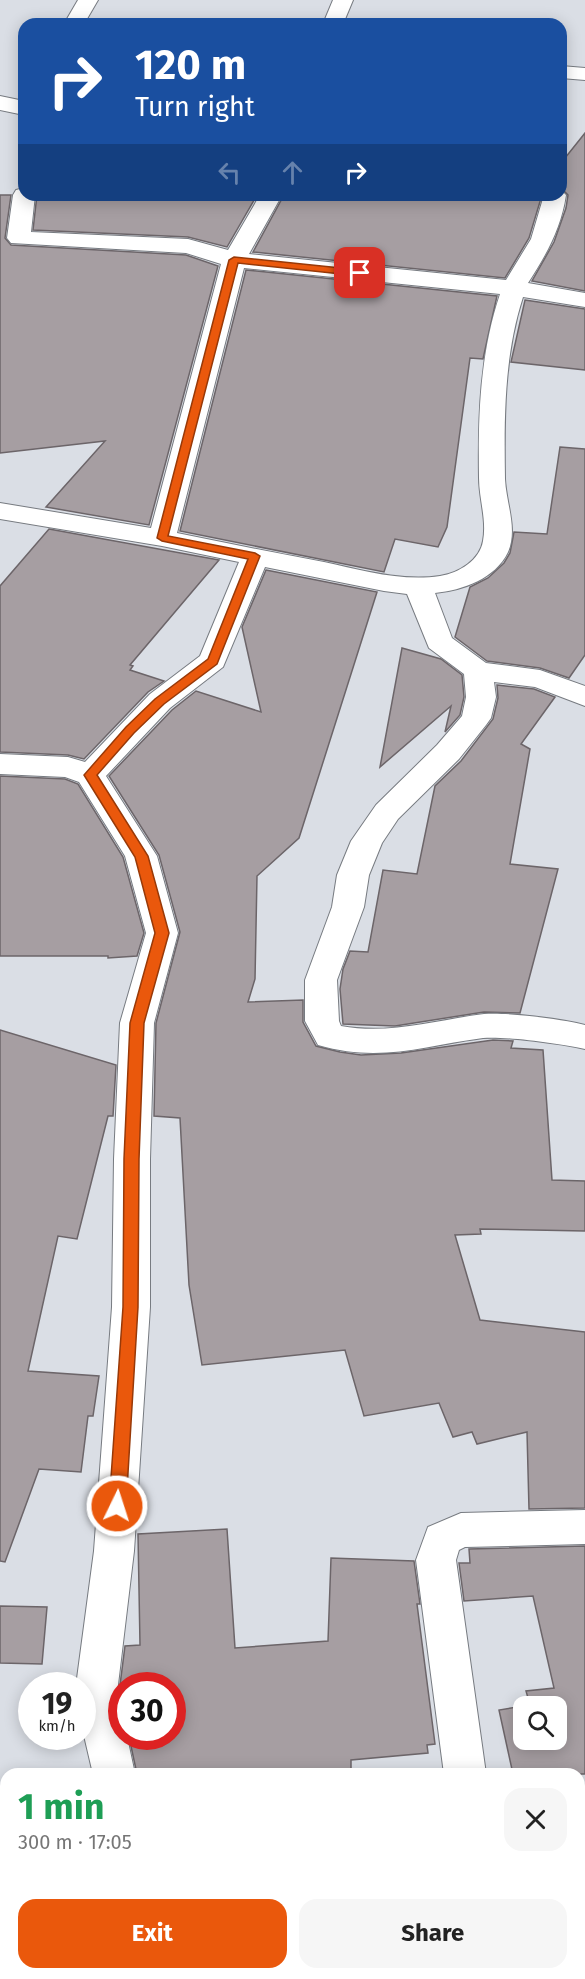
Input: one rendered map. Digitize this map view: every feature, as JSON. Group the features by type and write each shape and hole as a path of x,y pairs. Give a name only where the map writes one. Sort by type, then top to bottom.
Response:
{"street":[{"path":"78,18 88,0"},
{"path":"336,18 343,0"},
{"path":"0,104 18,107"},
{"path":"22,201 10,241 188,246 234,260 513,288 585,300"},
{"path":"162,538 234,260 268,201"},
{"path":"0,511 162,538 418,587 461,581 488,562 494,551 497,535 492,481 494,382 501,333 513,288 531,261 554,210 555,201"},
{"path":"90,775 130,730 160,701 213,661 255,556"},
{"path":"418,587 439,642 478,671 540,679 585,697"},
{"path":"478,671 481,697 476,717 448,752 387,812 367,841 353,875 348,907 321,980 322,1021 330,1036 356,1041 409,1040 486,1026 585,1036"},
{"path":"0,764 68,767 90,775 141,856 162,933 137,1023 130,1307 114,1551 96,1693 113,1768"},
{"path":"464,1768 436,1560 442,1539 460,1530 585,1527"}],"building":[{"path":"585,133 585,291 532,281 554,242 566,208 567,156"},
{"path":"0,195 11,195 5,238 11,245 186,255 218,266 149,525 46,507 105,441 0,453"},
{"path":"36,201 254,201 227,247 188,237 33,230"},
{"path":"281,201 540,201 529,238 505,278 253,252"},
{"path":"246,270 497,296 483,359 470,358 447,527 438,547 395,539 384,572 180,531"},
{"path":"525,300 585,309 585,370 511,362"},
{"path":"560,447 585,449 585,655 569,678 540,668 487,661 455,637 470,587 488,578 504,563 510,553 514,532 547,534"},
{"path":"49,529 219,560 130,665 133,666 130,670 164,681 148,692 84,759 68,755 0,752 0,586"},
{"path":"266,570 377,592 299,838 257,876 255,979 248,1002 303,1000 303,1022 316,1046 340,1052 361,1055 401,1053 493,1040 513,1041 511,1048 543,1050 552,1180 585,1181 585,1231 480,1229 481,1234 455,1235 480,1320 585,1332 585,1508 529,1509 527,1432 477,1444 472,1432 453,1437 439,1403 364,1416 345,1350 202,1365 189,1285 180,1118 154,1116 156,1023 180,932 159,855 109,776 172,710 196,691 261,712 242,627"},
{"path":"402,648 441,659 462,675 464,697 460,715 445,732 451,706 380,767"},
{"path":"497,685 534,689 555,697 521,744 530,749 510,864 558,869 520,1013 484,1012 395,1026 343,1024 340,989 343,969 350,951 368,952 383,870 417,874 435,786 461,761 493,719 498,698"},
{"path":"0,776 65,779 78,784 123,857 144,933 137,956 108,958 108,956 0,956"},
{"path":"0,1030 116,1065 113,1116 108,1116 77,1239 58,1236 28,1371 99,1376 93,1416 88,1416 81,1472 39,1469 5,1562 0,1561"},
{"path":"227,1529 235,1648 328,1641 331,1558 414,1561 420,1604 417,1604 435,1744 427,1745 428,1753 351,1760 351,1768 136,1768 132,1750 186,1750 186,1672 122,1672 125,1646 140,1645 138,1534"},
{"path":"585,1546 585,1768 512,1768 499,1710 513,1708 513,1750 567,1750 567,1696 527,1696 526,1691 554,1688 533,1596 464,1601 459,1563 470,1563 469,1549"},
{"path":"0,1606 47,1607 42,1664 0,1663"}],"route":[{"path":"117,1506 130,1307 137,1023 162,933 141,856 90,775 130,730 160,701 213,661 255,556 162,538 234,260 360,273"}]}
